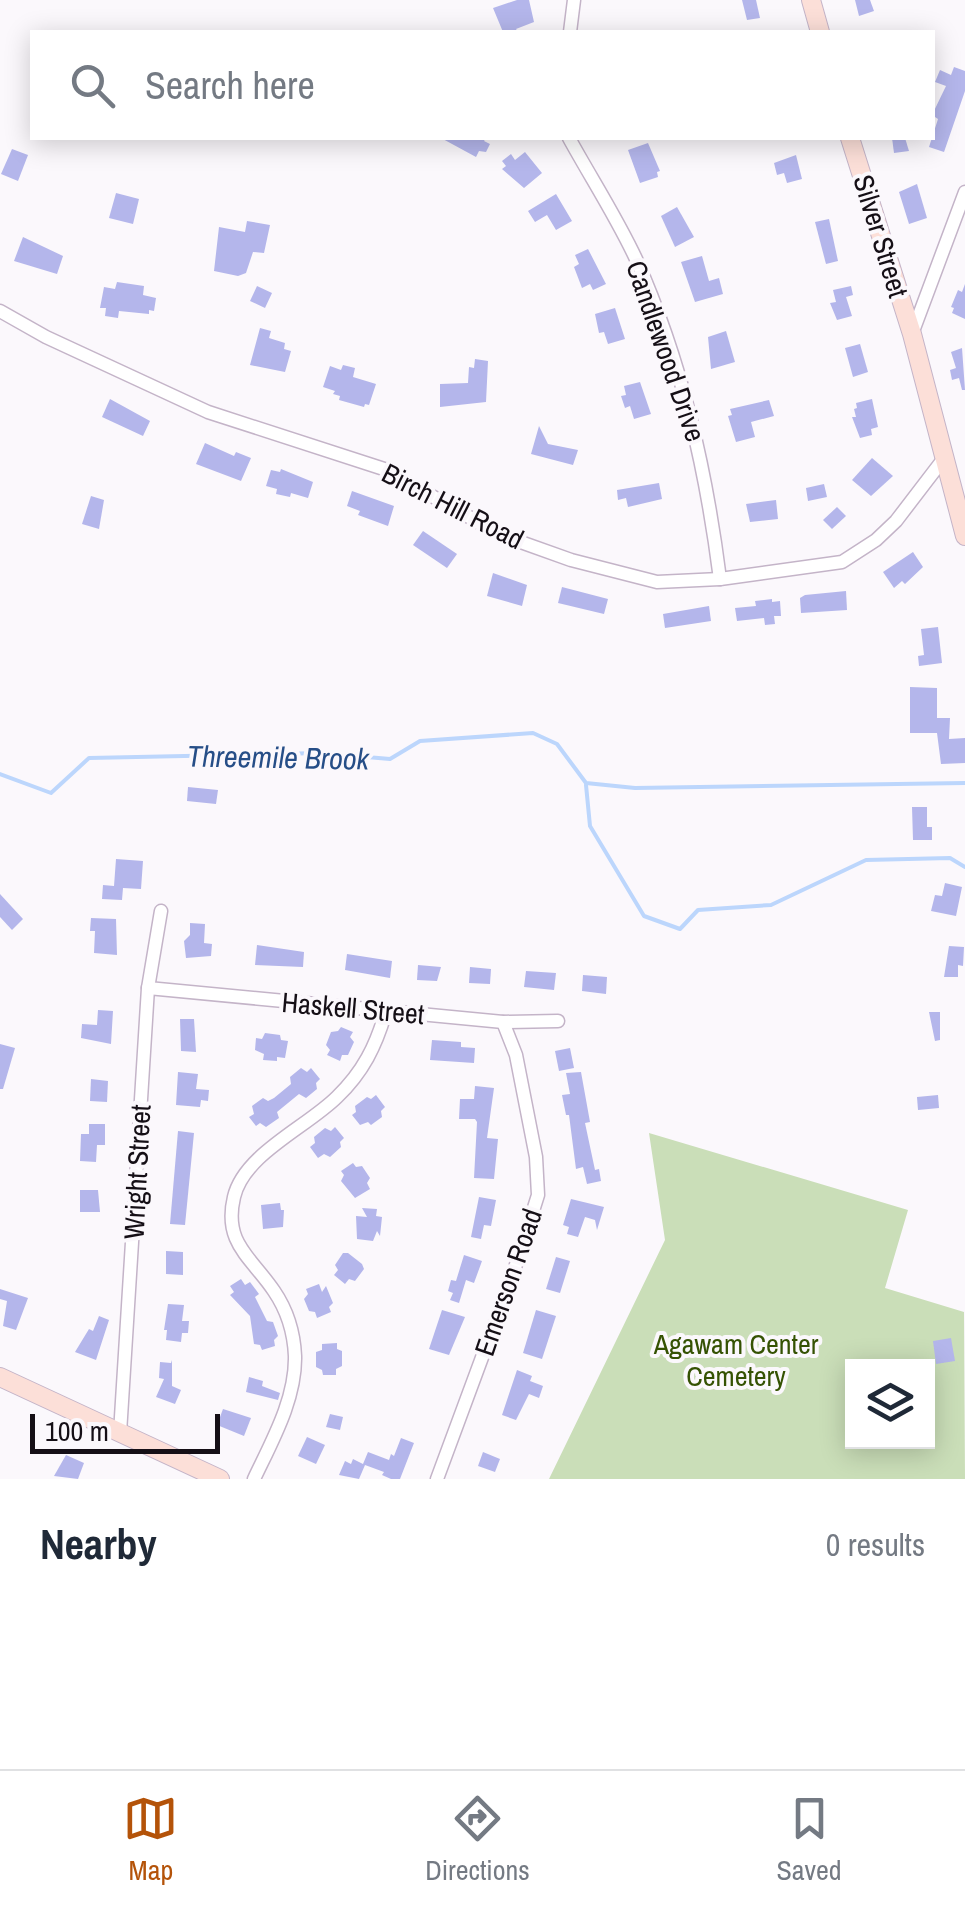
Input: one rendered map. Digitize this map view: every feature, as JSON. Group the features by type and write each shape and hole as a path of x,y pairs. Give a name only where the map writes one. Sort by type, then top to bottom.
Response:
{"street":[{"path":"570,30 574,0"},
{"path":"811,0 819,30"},
{"name":"Candlewood Drive","path":"570,140 634,256 674,360 704,466 720,579"},
{"name":"Silver Street","path":"851,140 912,334 965,536"},
{"path":"912,334 965,192"},
{"name":"Birch Hill Road","path":"0,311 46,337 208,412 384,469 502,536 657,582 720,579 842,562 896,521 945,456"},
{"name":"Wright Street","path":"120,1433 148,988 161,910"},
{"name":"Haskell Street","path":"148,988 503,1022 558,1021"},
{"path":"254,1479 288,1397 294,1350 290,1324 278,1298 234,1238 235,1194 254,1163 314,1118 360,1072 373,1050 386,1012"},
{"name":"Emerson Road","path":"436,1479 514,1271 538,1195 536,1157 516,1055 503,1022"},
{"path":"0,1377 220,1479"}],"green space":[{"name":"Agawam Center Cemetery","path":"649,1133 908,1210 885,1288 964,1312 965,1479 549,1479 665,1240"}],"building":[{"path":"529,0 534,22 517,30 502,30 493,8"},
{"path":"742,0 756,0 760,18 747,20"},
{"path":"855,0 870,0 874,11 859,16"},
{"path":"954,67 965,71 965,91 944,152 929,147 935,140 935,109 946,86 935,82 940,70 951,75"},
{"path":"445,140 485,140 490,144 486,152 479,151 476,157"},
{"path":"892,140 906,140 909,151 894,153"},
{"path":"648,143 660,171 658,177 640,183 628,150"},
{"path":"12,149 28,155 18,181 1,174"},
{"path":"525,152 542,173 524,188 502,169 506,166 502,161 511,154 515,160"},
{"path":"796,155 802,179 787,183 784,173 777,175 774,163"},
{"path":"917,184 927,218 909,224 899,192"},
{"path":"116,193 139,199 133,224 109,218"},
{"path":"556,194 572,221 556,230 547,215 535,222 528,211"},
{"path":"677,207 694,237 675,247 661,216"},
{"path":"829,219 838,261 826,264 815,222"},
{"path":"247,221 270,225 264,253 253,252 246,273 238,276 214,271 219,227 245,232"},
{"path":"23,237 63,256 57,274 14,261"},
{"path":"588,249 606,284 593,290 590,284 582,288 574,267 579,264 575,255"},
{"path":"702,256 709,281 719,278 723,294 695,302 681,262"},
{"path":"117,282 144,286 143,295 156,298 154,311 119,311 118,318 105,316 106,308 100,308 104,287 115,289"},
{"path":"965,284 965,319 952,313 951,307"},
{"path":"257,286 272,293 265,308 250,301"},
{"path":"851,286 853,295 846,297 852,316 837,320 830,303 836,302 833,290"},
{"path":"615,308 625,339 608,344 604,332 599,333 595,314"},
{"path":"260,328 271,331 269,338 285,343 284,349 291,351 285,372 250,365"},
{"path":"726,331 735,362 711,369 708,337"},
{"path":"860,344 868,372 853,377 845,348"},
{"path":"962,348 965,390 959,378 952,380 950,370 956,368 951,352"},
{"path":"475,359 488,361 486,402 440,407 440,384 468,383 469,367 474,368"},
{"path":"343,365 355,368 353,377 376,384 369,405 339,400 340,396 333,394 335,391 323,387 330,366 341,370"},
{"path":"640,382 651,414 634,419 621,396 626,395 624,386"},
{"path":"110,399 150,421 143,436 102,417"},
{"path":"872,399 878,427 871,429 872,435 860,438 852,417 856,417 854,409 856,403"},
{"path":"769,400 774,416 751,422 755,437 736,442 728,416 732,415 730,409"},
{"path":"539,426 548,444 578,450 573,465 531,454"},
{"path":"205,443 234,456 236,452 251,458 241,481 196,464"},
{"path":"872,458 893,476 871,496 852,480"},
{"path":"281,469 313,482 308,498 276,494 277,489 266,486 271,470"},
{"path":"659,483 662,499 628,507 626,498 618,500 617,490"},
{"path":"824,484 827,497 808,501 806,488"},
{"path":"352,491 394,506 388,526 358,515 360,511 347,506"},
{"path":"91,496 104,500 99,529 82,524"},
{"path":"776,500 778,519 750,522 746,504"},
{"path":"837,507 846,516 832,529 823,520"},
{"path":"423,531 457,554 447,568 413,545"},
{"path":"913,552 923,567 905,584 902,581 894,588 883,572"},
{"path":"493,573 527,585 522,606 487,596"},
{"path":"562,587 608,599 604,614 558,603"},
{"path":"846,591 847,610 801,613 800,598 805,595"},
{"path":"755,601 780,601 781,616 774,616 775,624 765,625 764,618 737,621 735,608 756,606"},
{"path":"709,606 711,621 665,628 663,614"},
{"path":"938,627 942,663 919,666 918,656 924,655 921,629"},
{"path":"910,687 937,688 937,718 950,718 949,739 965,738 965,763 941,764 937,733 910,733"},
{"path":"188,787 218,790 216,804 187,801"},
{"path":"912,807 927,807 932,840 913,840"},
{"path":"116,859 143,861 141,889 123,888 122,900 102,899 103,885 114,886"},
{"path":"945,883 962,887 956,916 931,911 935,895 942,896"},
{"path":"0,894 23,919 12,930 0,917"},
{"path":"91,918 116,919 117,955 94,953"},
{"path":"190,923 205,924 204,943 212,944 211,956 186,958 184,941 190,935"},
{"path":"257,945 304,952 303,967 255,965"},
{"path":"949,946 964,947 958,977 944,977"},
{"path":"347,954 392,961 390,978 345,970"},
{"path":"418,965 441,967 437,981 417,980"},
{"path":"470,967 491,969 490,984 469,983"},
{"path":"526,971 556,973 554,990 524,987"},
{"path":"583,975 607,977 606,994 582,991"},
{"path":"98,1010 113,1011 111,1044 81,1038 82,1024 97,1025"},
{"path":"929,1012 940,1012 940,1040 935,1041"},
{"path":"180,1019 194,1019 196,1052 181,1051"},
{"path":"341,1027 353,1032 350,1037 354,1042 340,1061 327,1055 330,1050 326,1045 331,1032"},
{"path":"265,1033 280,1035 281,1040 288,1041 285,1058 263,1060 264,1054 255,1050 256,1038 262,1039"},
{"path":"432,1040 461,1042 461,1047 475,1048 474,1063 430,1060"},
{"path":"0,1044 15,1048 3,1089 0,1089"},
{"path":"570,1048 574,1068 559,1071 555,1051"},
{"path":"301,1068 307,1072 311,1068 320,1079 317,1089 306,1098 299,1094 266,1127 260,1123 256,1126 249,1117 254,1114 252,1106 263,1098 274,1098 291,1084 290,1077"},
{"path":"178,1072 198,1074 196,1089 209,1090 208,1101 201,1100 200,1107 176,1105"},
{"path":"581,1072 590,1122 585,1123 601,1181 587,1184 583,1167 576,1169 569,1115 562,1095 570,1094 566,1073"},
{"path":"91,1079 108,1081 107,1102 90,1101"},
{"path":"475,1086 494,1088 487,1138 498,1139 494,1179 474,1178 477,1122 459,1119 460,1099 474,1099"},
{"path":"376,1095 385,1107 382,1117 371,1125 360,1125 352,1115 355,1106"},
{"path":"938,1095 939,1108 918,1110 917,1097"},
{"path":"89,1124 105,1124 105,1145 97,1145 96,1162 80,1161 81,1134 89,1134"},
{"path":"335,1127 344,1138 341,1147 330,1157 324,1154 318,1158 310,1147 315,1143 314,1137 325,1128 331,1131"},
{"path":"178,1131 194,1133 185,1225 170,1224"},
{"path":"353,1163 362,1166 370,1178 370,1189 355,1198 341,1181 341,1171"},
{"path":"80,1190 98,1190 100,1212 80,1212"},
{"path":"479,1197 496,1200 491,1226 484,1225 481,1239 471,1237"},
{"path":"571,1199 604,1207 597,1230 595,1220 585,1217 578,1237 567,1234 569,1227 563,1225"},
{"path":"280,1203 284,1210 283,1227 263,1229 261,1205"},
{"path":"362,1208 377,1209 376,1216 382,1217 380,1236 377,1231 373,1241 357,1239 356,1216 367,1217"},
{"path":"166,1251 183,1252 183,1275 166,1274"},
{"path":"343,1253 348,1253 364,1269 355,1281 349,1279 345,1284 334,1275"},
{"path":"464,1255 482,1261 474,1283 466,1280 459,1303 450,1300 453,1293 448,1291 451,1280 456,1281"},
{"path":"556,1257 570,1261 560,1293 546,1289"},
{"path":"241,1279 245,1285 250,1282 259,1294 255,1297 278,1336 275,1346 262,1350 254,1344 250,1316 230,1295 234,1292 230,1286"},
{"path":"319,1284 322,1292 326,1286 333,1303 329,1307 331,1312 317,1318 304,1299 306,1289"},
{"path":"0,1289 28,1298 16,1330 3,1326 7,1301 0,1299"},
{"path":"168,1304 184,1305 182,1321 189,1321 188,1333 182,1333 181,1342 166,1340"},
{"path":"442,1310 465,1317 449,1355 429,1349"},
{"path":"536,1310 556,1316 542,1359 523,1353"},
{"path":"99,1316 109,1320 96,1360 75,1352 89,1329 93,1331"},
{"path":"951,1338 955,1361 936,1364 933,1341"},
{"path":"337,1343 337,1349 342,1351 342,1366 336,1369 336,1375 323,1375 316,1367 316,1352 322,1350 322,1344"},
{"path":"172,1360 172,1386 181,1390 175,1404 156,1397 164,1379 159,1378 160,1362"},
{"path":"517,1370 543,1386 539,1398 529,1394 516,1420 502,1415"},
{"path":"249,1377 280,1393 278,1400 246,1392"},
{"path":"223,1409 251,1418 244,1436 217,1425"},
{"path":"330,1414 343,1417 340,1430 326,1427"},
{"path":"307,1437 325,1445 316,1464 298,1456"},
{"path":"401,1438 414,1443 400,1479 391,1479 365,1465 359,1479 339,1475 345,1461 351,1464 353,1459 363,1464 368,1452 389,1460"},
{"path":"483,1452 500,1459 495,1472 478,1466"},
{"path":"66,1455 84,1463 78,1479 54,1476"}],"waterway":[{"name":"Threemile Brook","path":"0,774 51,793 89,758 320,753 390,759 420,741 533,733 557,744 586,783 635,788 965,783"},
{"path":"586,785 590,826 644,916 680,929 698,910 771,905 866,860 950,858 965,867"}]}
